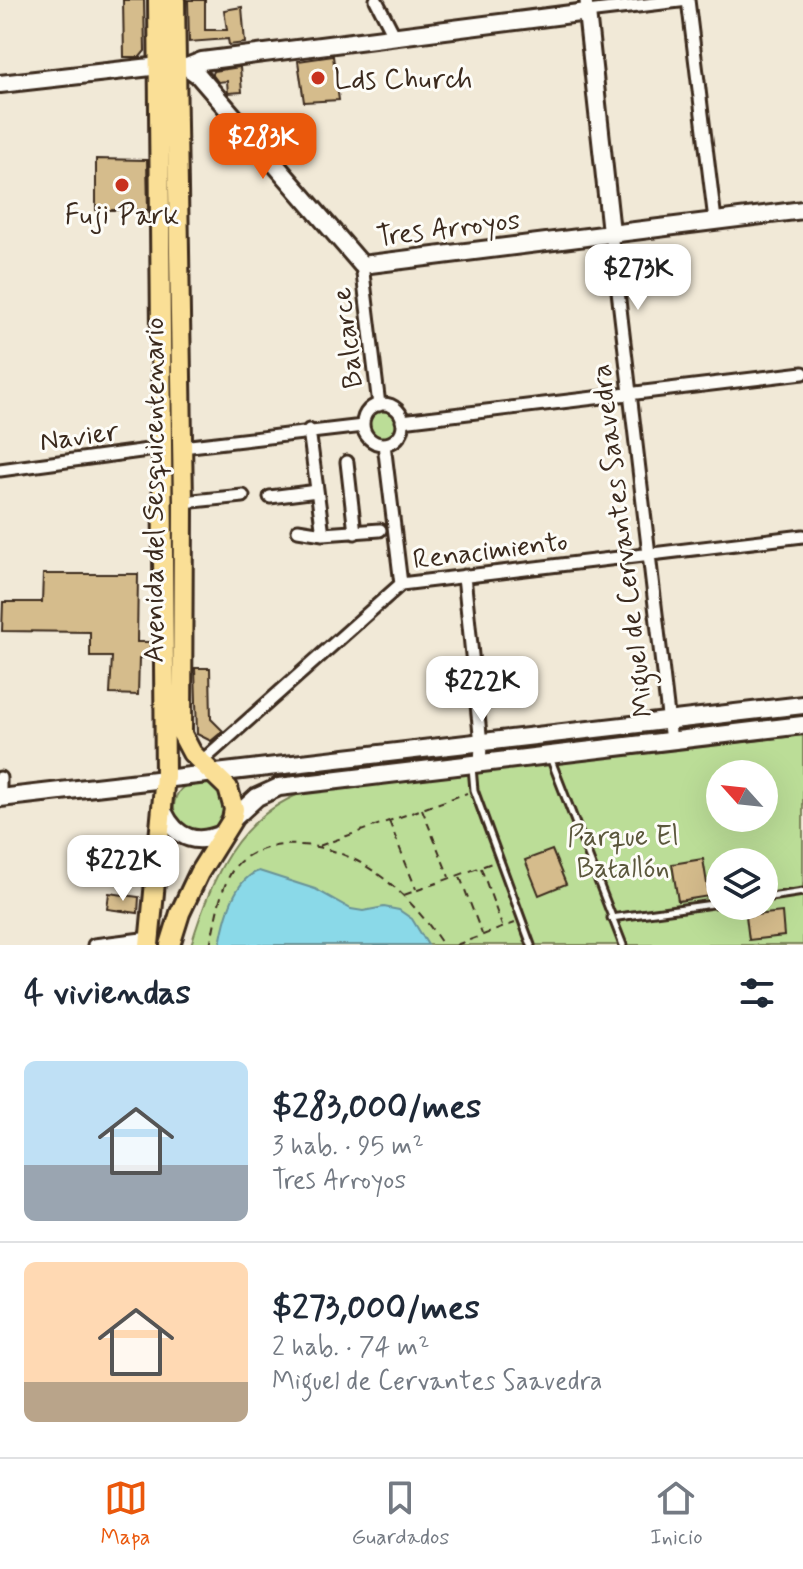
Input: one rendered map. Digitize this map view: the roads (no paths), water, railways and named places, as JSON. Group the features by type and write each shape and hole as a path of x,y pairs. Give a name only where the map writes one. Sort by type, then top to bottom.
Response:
{"main road":[{"name":"Avenida del Sesquicentenario","path":"158,0 174,67"},
{"name":"Avenida del Sesquicentenario","path":"150,942 165,776 173,448 175,0"},
{"name":"Avenida del Sesquicentenario","path":"173,448 183,502 182,734 186,746 232,794 228,826"},
{"path":"170,945 175,925 199,873 228,826"}],"street":[{"path":"376,0 395,37"},
{"path":"0,84 174,67 395,37 586,6 688,0 715,220"},
{"name":"Miguel de Cervantes Saavedra","path":"586,6 671,741"},
{"name":"Tres Arroyos","path":"174,67 198,75 362,265 803,210"},
{"name":"Balcarce","path":"362,265 379,405"},
{"path":"401,584 384,444 398,436 402,421 803,373"},
{"name":"Balcarce","path":"379,405 396,410 402,421"},
{"name":"Balcarce","path":"379,405 365,415 363,426 368,437 384,444"},
{"name":"Navier","path":"0,470 309,430 363,426"},
{"path":"309,430 323,534"},
{"path":"347,462 355,533"},
{"path":"270,497 317,491"},
{"path":"183,502 243,496"},
{"path":"298,530 323,534 380,530"},
{"name":"Renacimiento","path":"206,767 401,584 803,536"},
{"path":"464,576 481,744 476,765"},
{"path":"0,778 0,797 165,776 206,767 481,744 803,705"},
{"path":"164,813 178,833 193,840 206,840 228,826 257,797 279,787 803,725"},
{"path":"543,736 548,756"},
{"path":"94,945 150,942"}],"lane":[{"path":"548,756 623,945"},
{"path":"476,765 474,790 531,945"},
{"path":"778,896 803,892"},
{"path":"611,918 706,905"}],"water":[{"path":"259,871 315,889 351,909 363,911 384,907 399,910 412,919 428,945 220,945 227,913 236,892 250,875"}],"place":[{"name":"Lds Church","path":"318,78"},
{"name":"Fuji Park","path":"122,185"}],"park label":[{"name":"Parque El Batallón","path":"623,851"}]}
